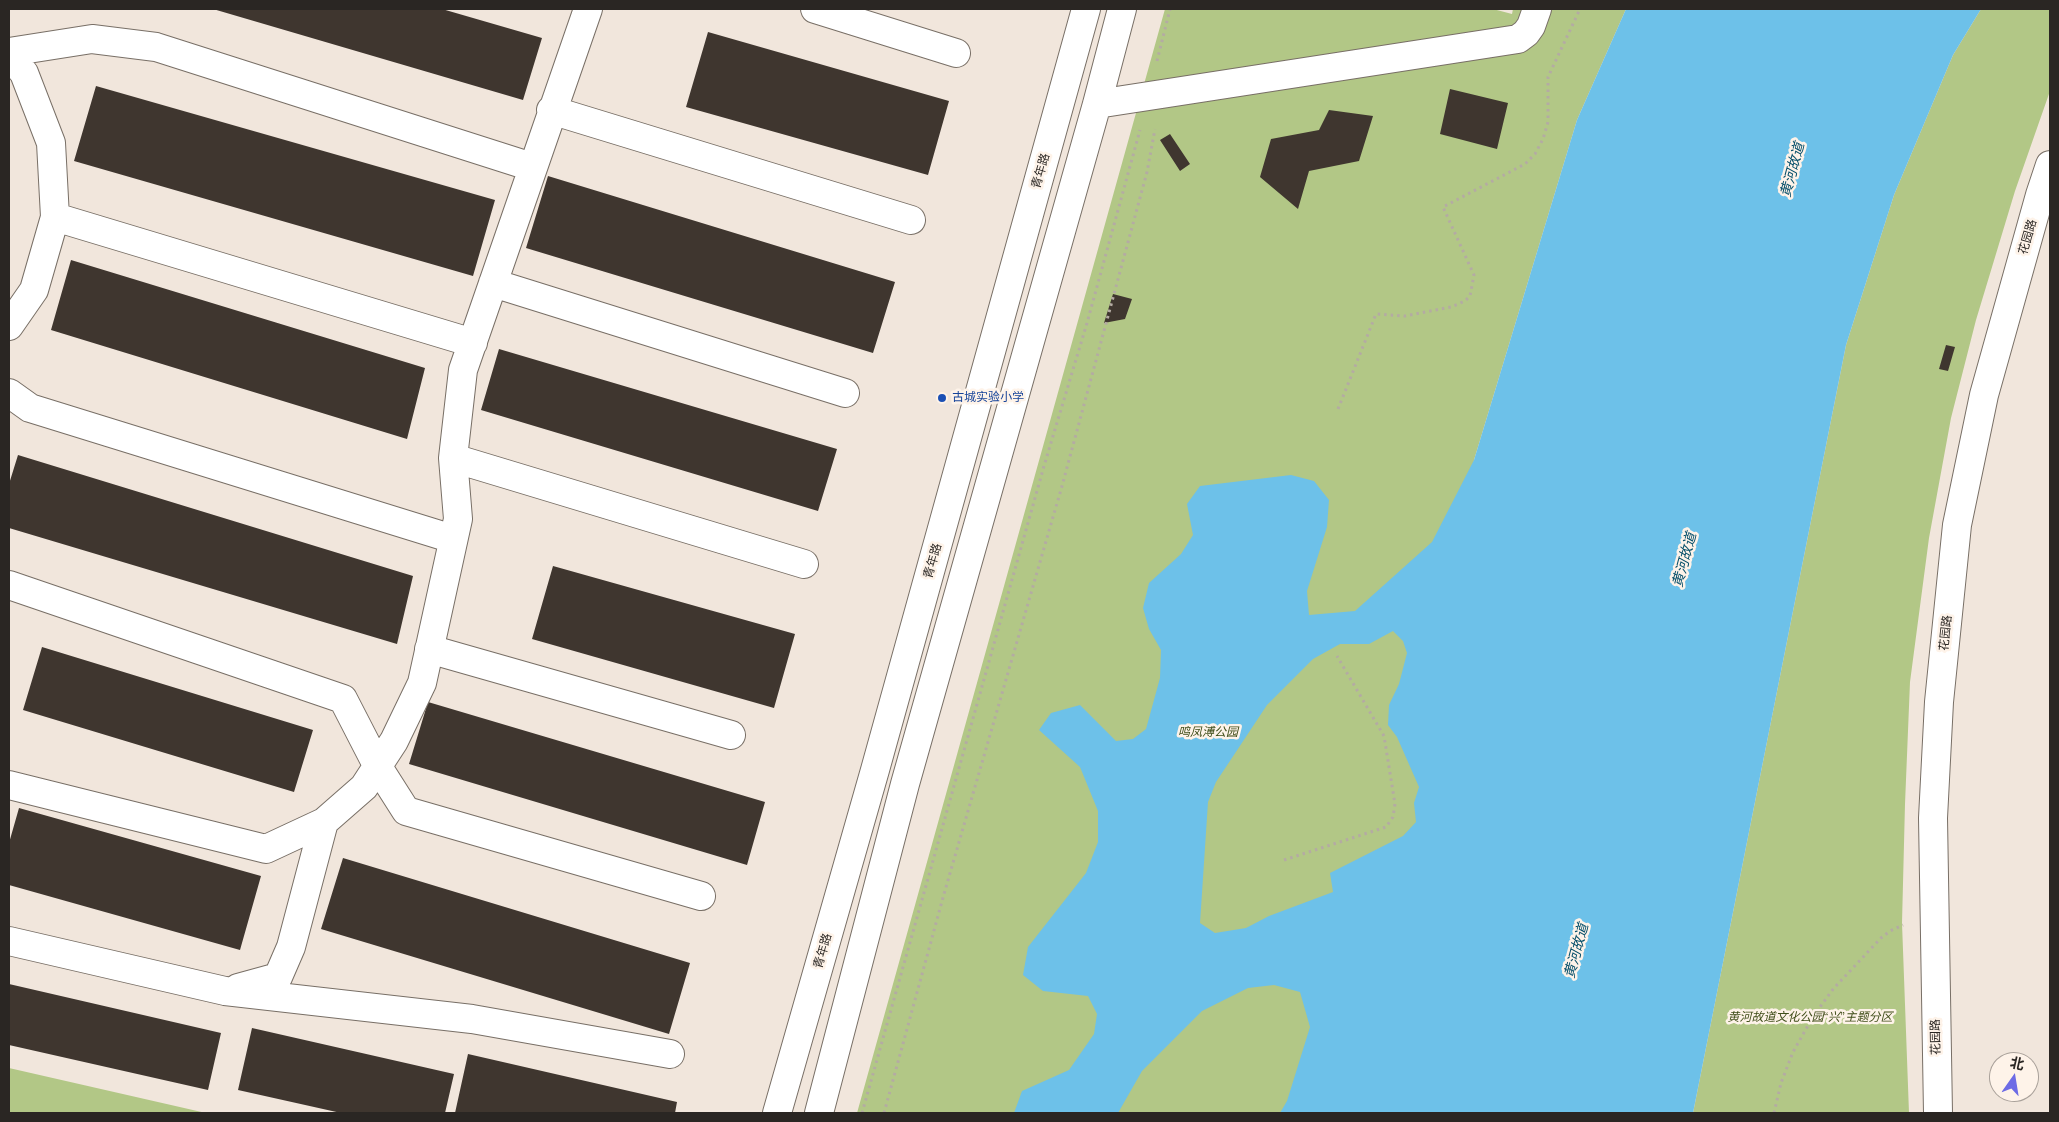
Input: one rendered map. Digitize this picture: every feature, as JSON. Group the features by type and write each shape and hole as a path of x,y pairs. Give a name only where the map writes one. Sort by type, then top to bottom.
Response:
{"street":[{"path":"815,9 956,53"},
{"name":"青年路","path":"777,1113 875,770 1086,9"},
{"path":"819,1113 905,784 1097,104 1122,9"},
{"path":"1097,104 1518,39 1531,26 1537,9"},
{"path":"9,784 266,849 324,822 364,787 394,740 422,683 458,519 454,458 463,370 552,110 583,10"},
{"path":"9,326 34,290 55,217 51,143 24,73 9,53 92,39 156,47 532,167"},
{"path":"552,110 911,220"},
{"name":"花园路","path":"1938,1113 1934,818 1939,702 1957,526 1984,394 2050,165"},
{"path":"55,217 473,342"},
{"path":"493,283 845,393"},
{"path":"9,393 30,408 453,539"},
{"path":"454,458 804,564"},
{"path":"9,585 343,699 378,766 406,810 701,896"},
{"path":"428,649 731,735"},
{"path":"225,991 278,977 291,947 324,822"},
{"path":"9,941 225,991 472,1019 670,1054"}],"path":[{"path":"884,1113 950,875 1062,486 1148,172 1155,95 1170,9"},
{"path":"1338,409 1376,314 1405,316 1442,309 1458,304 1470,296 1474,275 1443,207 1525,164 1535,154 1544,139 1548,122 1548,77 1580,9"},
{"path":"862,1113 1044,466 1155,95"},
{"path":"1284,860 1386,826 1393,817 1395,804 1384,736 1337,656"},
{"path":"1774,1113 1781,1083 1793,1052 1814,1015 1834,988 1890,931 1915,920 1934,916"}],"green space":[{"name":"鸣凤溥公园","path":"1165,9 1493,9 1512,14 1513,9 1626,9 1577,120 1474,460 1435,820 1307,1113 857,1113"},
{"name":"黄河故道文化公园“兴”主题分区","path":"1981,9 2050,9 2050,91 2015,191 1976,320 1951,418 1929,538 1910,682 1905,804 1902,923 1909,1113 1693,1113 1846,345 1894,195 1953,55"},
{"path":"9,1068 206,1113 9,1113"}],"water":[{"name":"黄河故道","path":"1626,9 1981,9 1953,55 1894,195 1846,345 1693,1113 1280,1113 1287,1101 1310,1027 1300,992 1274,985 1248,988 1202,1011 1142,1071 1118,1113 1014,1113 1022,1091 1069,1070 1094,1034 1097,1014 1088,996 1043,991 1023,975 1028,947 1086,873 1098,842 1098,811 1080,767 1039,730 1051,713 1080,705 1116,741 1133,739 1146,729 1160,678 1161,650 1149,629 1143,608 1149,583 1181,554 1193,535 1187,504 1200,486 1291,475 1314,481 1329,500 1327,527 1307,591 1309,615 1355,611 1432,542 1474,460 1577,120","holes":["1393,631 1403,641 1407,653 1399,684 1389,705 1388,725 1397,737 1419,787 1414,803 1416,822 1403,836 1330,873 1333,892 1269,916 1246,928 1215,933 1200,923 1208,802 1216,782 1267,705 1313,659 1340,644 1369,644"]}],"building":[{"path":"213,9 442,9 542,38 523,100"},
{"path":"708,32 949,101 928,175 686,107"},
{"path":"96,86 495,200 473,276 74,161"},
{"path":"1450,89 1508,103 1497,149 1440,134"},
{"path":"1329,110 1373,116 1359,161 1309,171 1298,209 1260,177 1271,139 1319,130"},
{"path":"1170,134 1190,164 1180,171 1160,140"},
{"path":"548,176 895,282 873,353 526,248"},
{"path":"71,260 425,368 407,439 51,330"},
{"path":"1113,294 1132,299 1125,319 1104,323"},
{"path":"1946,345 1955,347 1948,371 1939,369"},
{"path":"499,349 837,449 818,511 481,410"},
{"path":"18,455 413,576 397,644 9,528 9,484"},
{"path":"553,566 795,634 774,708 532,639"},
{"path":"42,647 313,730 294,792 23,710"},
{"path":"428,702 765,802 747,865 409,764"},
{"path":"19,808 261,876 240,950 9,885 9,843"},
{"path":"343,858 690,963 669,1034 321,929"},
{"path":"9,984 221,1033 208,1090 9,1045"},
{"path":"252,1028 454,1074 445,1113 341,1113 238,1090"},
{"path":"468,1054 677,1102 675,1113 455,1113"}],"place":[{"name":"古城实验小学","path":"942,398"}]}
